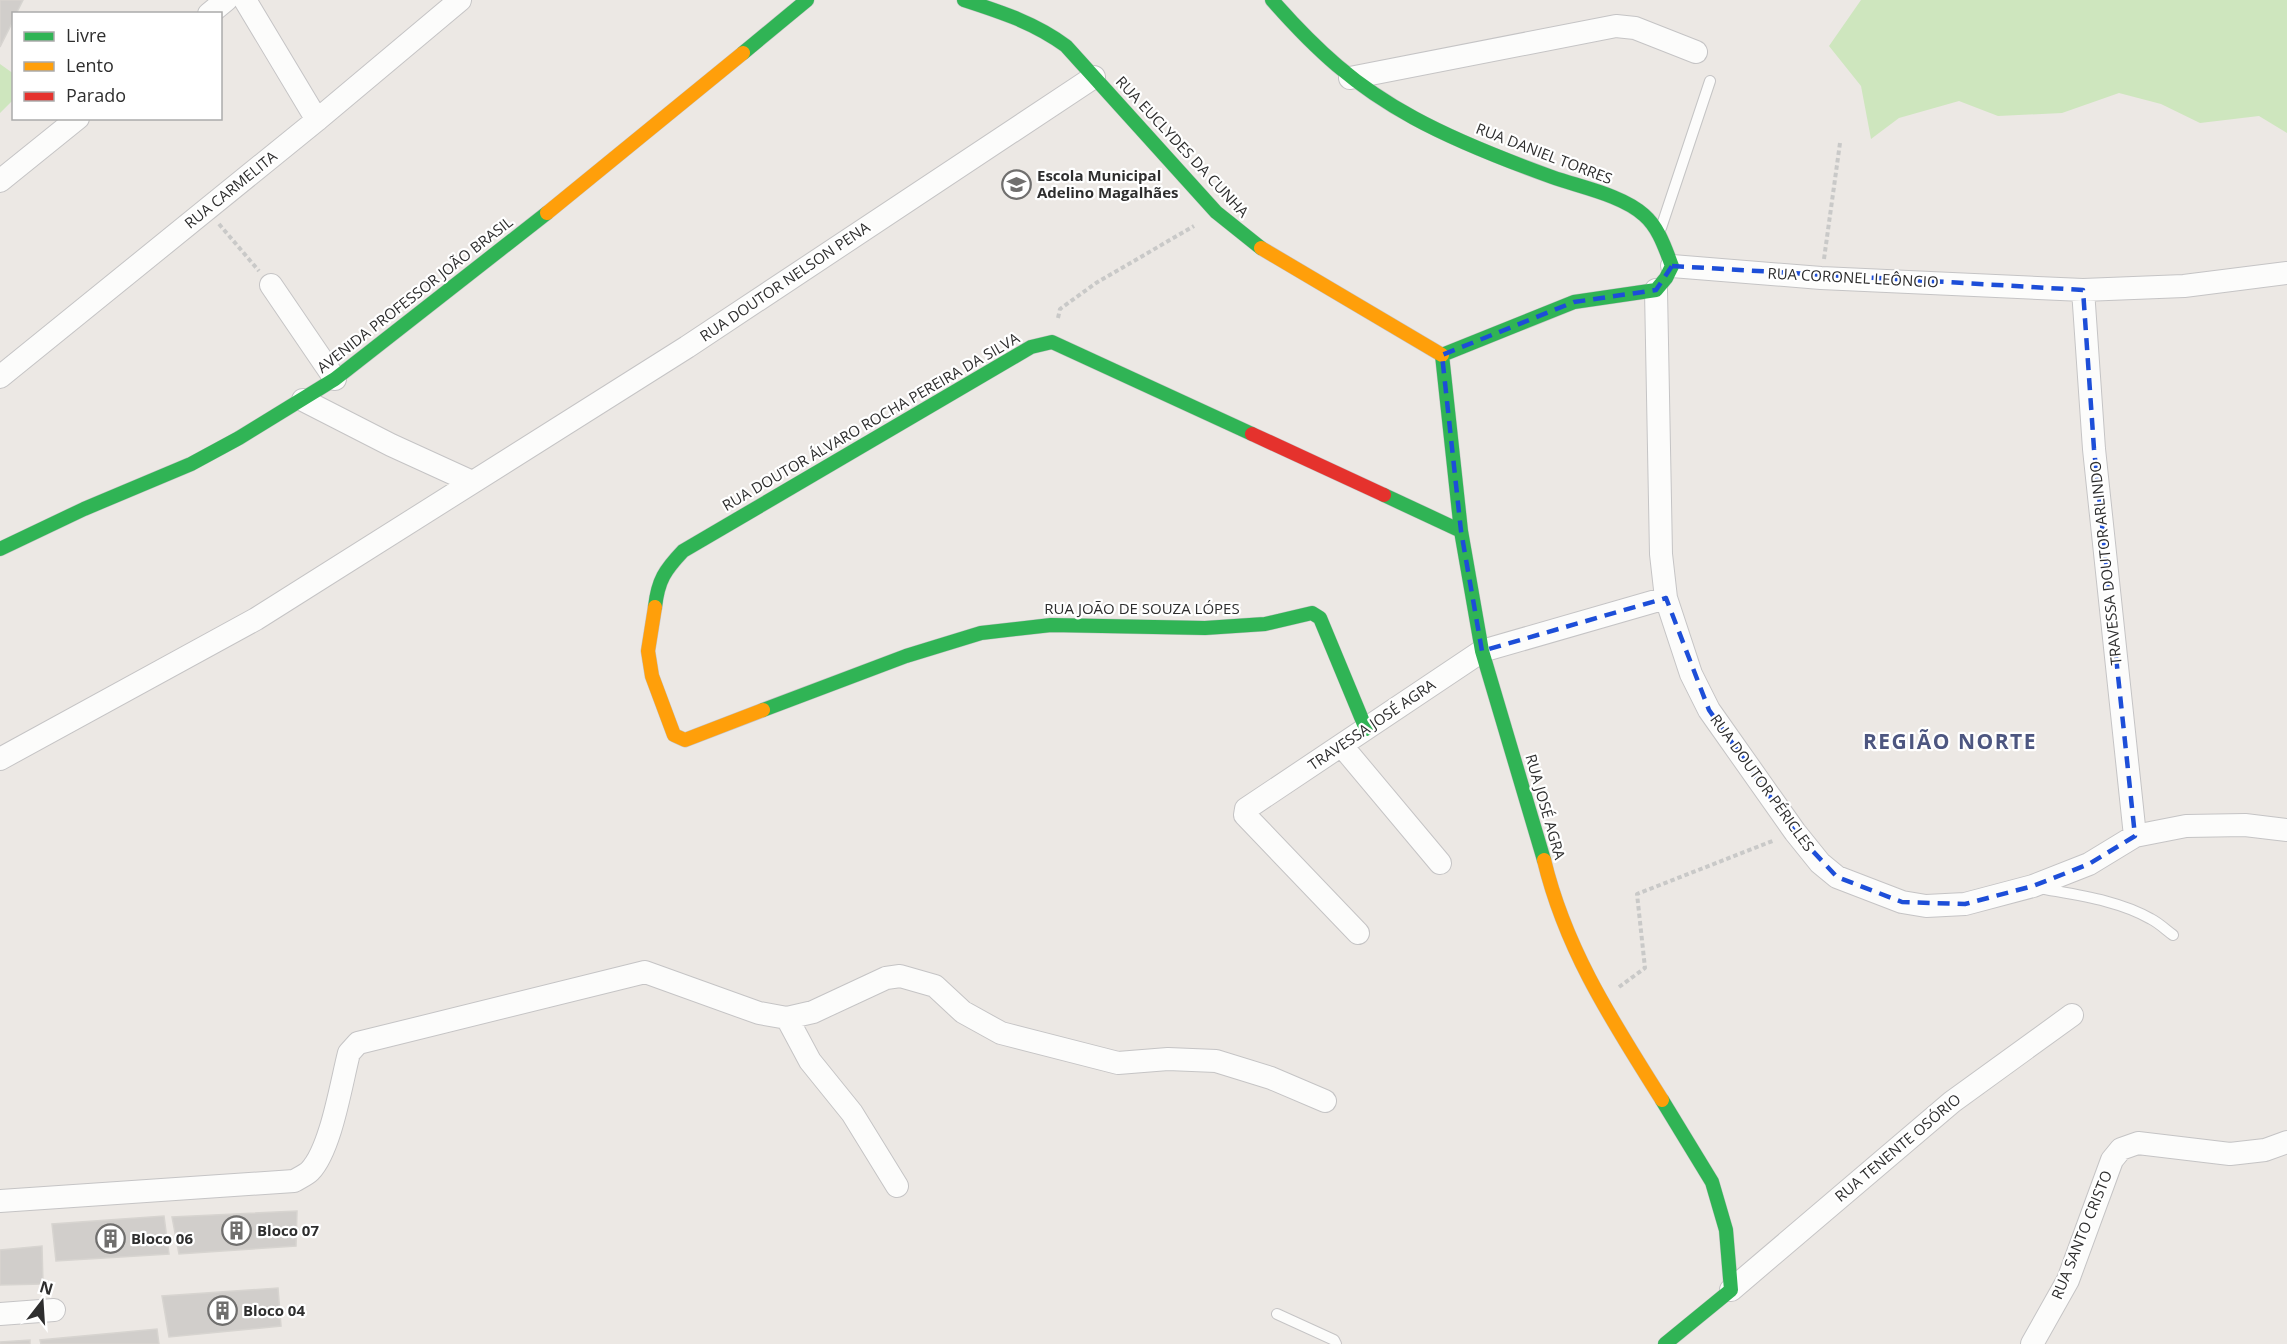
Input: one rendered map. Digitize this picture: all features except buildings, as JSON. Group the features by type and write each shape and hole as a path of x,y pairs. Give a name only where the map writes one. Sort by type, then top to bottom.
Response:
{"street":[{"name":"RUA CARMELITA","path":"0,377 208,210 460,0"},
{"name":"AVENIDA PROFESSOR JOÃO BRASIL","path":"0,549 84,509 191,464 303,400 335,379 504,248 807,0"},
{"name":"RUA EUCLYDES DA CUNHA","path":"964,0 1024,20 1055,36 1081,59 1094,77 1216,212 1252,243 1442,355"},
{"name":"RUA DANIEL TORRES","path":"1272,0 1330,61 1350,78 1403,111 1491,154 1641,210 1654,224 1672,266"},
{"path":"225,3 317,120"},
{"path":"1350,78 1616,26 1635,28 1696,52"},
{"name":"RUA DOUTOR NELSON PENA","path":"0,759 256,619 687,347 1094,77"},
{"path":"0,181 76,120"},
{"path":"1442,355 1574,302 1656,290 1672,266"},
{"name":"RUA CORONEL LEÔNCIO","path":"1672,266 1821,278 2083,290 2184,286 2287,273"},
{"path":"271,285 335,379"},
{"name":"RUA DOUTOR PÉRICLES","path":"1656,290 1661,554 1666,598 1691,674 1709,710 1795,832 1820,863 1837,877 1902,902 1926,906 1965,903 2033,886 2089,864 2135,836 2186,826 2245,825 2287,830"},
{"name":"TRAVESSA DOUTOR ARLINDO","path":"2083,290 2095,460 2135,836"},
{"path":"1052,342 1461,531"},
{"name":"RUA DOUTOR ÁLVARO ROCHA PEREIRA DA SILVA","path":"680,740 674,735 652,676 648,651 657,590 665,570 683,551 1031,347 1052,342"},
{"name":"RUA JOSÉ AGRA","path":"1442,355 1461,531 1482,651 1537,832 1551,891 1562,921 1600,1001 1712,1182 1726,1230 1731,1290"},
{"path":"303,400 391,446 472,482"},
{"name":"TRAVESSA JOSÉ AGRA","path":"1358,933 1279,853 1244,813 1246,809 1482,651 1666,598"},
{"name":"RUA JOÃO DE SOUZA LÓPES","path":"680,740 906,656 981,633 1051,625 1205,628 1265,624 1312,613 1320,618 1366,729"},
{"path":"1342,746 1440,864"},
{"path":"0,1201 294,1181 309,1172 320,1157 330,1129 349,1053 358,1043 645,972 759,1013 787,1018 813,1012 886,978 900,976 935,986 963,1012 1001,1034 1118,1063 1168,1059 1216,1061 1271,1078 1325,1101"},
{"name":"RUA TENENTE OSÓRIO","path":"1665,1344 1952,1102 2072,1015"},
{"path":"787,1018 810,1061 852,1113 897,1186"},
{"name":"RUA SANTO CRISTO","path":"2032,1344 2068,1280 2112,1160 2121,1149 2138,1143 2229,1154 2265,1150 2287,1142"},
{"path":"0,1314 54,1310"}],"lane":[{"path":"1659,234 1710,81"},
{"path":"2033,886 2124,908 2151,918 2173,935"},
{"path":"1277,1314 1334,1340 1336,1344"}],"path":[{"path":"1821,278 1840,143"},
{"path":"208,210 271,285"},
{"path":"1052,342 1060,309 1096,283 1216,212"},
{"path":"1600,1001 1645,968 1637,894 1795,832"}],"highlighted area":[{"path":"1672,266 2083,290 2094,449 2135,836 2089,864 2033,886 1965,904 1902,902 1837,877 1795,832 1709,710 1666,598 1482,651 1461,531 1442,355 1574,302 1656,290"}],"green space":[{"path":"1861,0 2287,0 2287,133 2259,116 2200,123 2161,104 2119,93 2062,113 1998,116 1959,101 1899,118 1871,139 1861,86 1829,46"},
{"path":"0,64 12,73 12,101 0,113"}],"traffic: fast":[{"path":"743,53 807,0"},
{"path":"964,0 1030,25 1066,46 1216,212 1261,248"},
{"path":"1272,0 1337,66 1393,106 1431,127 1482,150 1624,202 1644,215 1654,226 1661,239 1672,266 1656,290 1574,302 1442,355"},
{"path":"0,549 84,509 191,464 239,438 335,379 547,213"},
{"path":"655,607 663,576 683,551 1031,347 1052,342 1252,434"},
{"path":"1442,355 1461,531 1482,651 1544,860"},
{"path":"1384,495 1461,531"},
{"path":"763,710 906,656 981,633 1051,625 1205,628 1265,624 1312,613 1320,618 1366,729"},
{"path":"1662,1100 1712,1182 1726,1230 1731,1290 1665,1344"}],"traffic: slow":[{"path":"547,213 743,53"},
{"path":"1261,248 1442,355"},
{"path":"655,607 648,651 652,676 674,735 685,740 763,710"},
{"path":"1544,860 1553,893 1578,955 1609,1014 1662,1100"}],"traffic: jam":[{"path":"1252,434 1384,495"}],"place":[{"name":"Escola Municipal Adelino Magalhães","path":"1016,185"},
{"name":"Bloco 07","path":"236,1231"},
{"name":"Bloco 06","path":"110,1239"},
{"name":"Bloco 04","path":"222,1311"}],"district":[{"name":"REGIÃO NORTE","path":"1950,742"}]}
